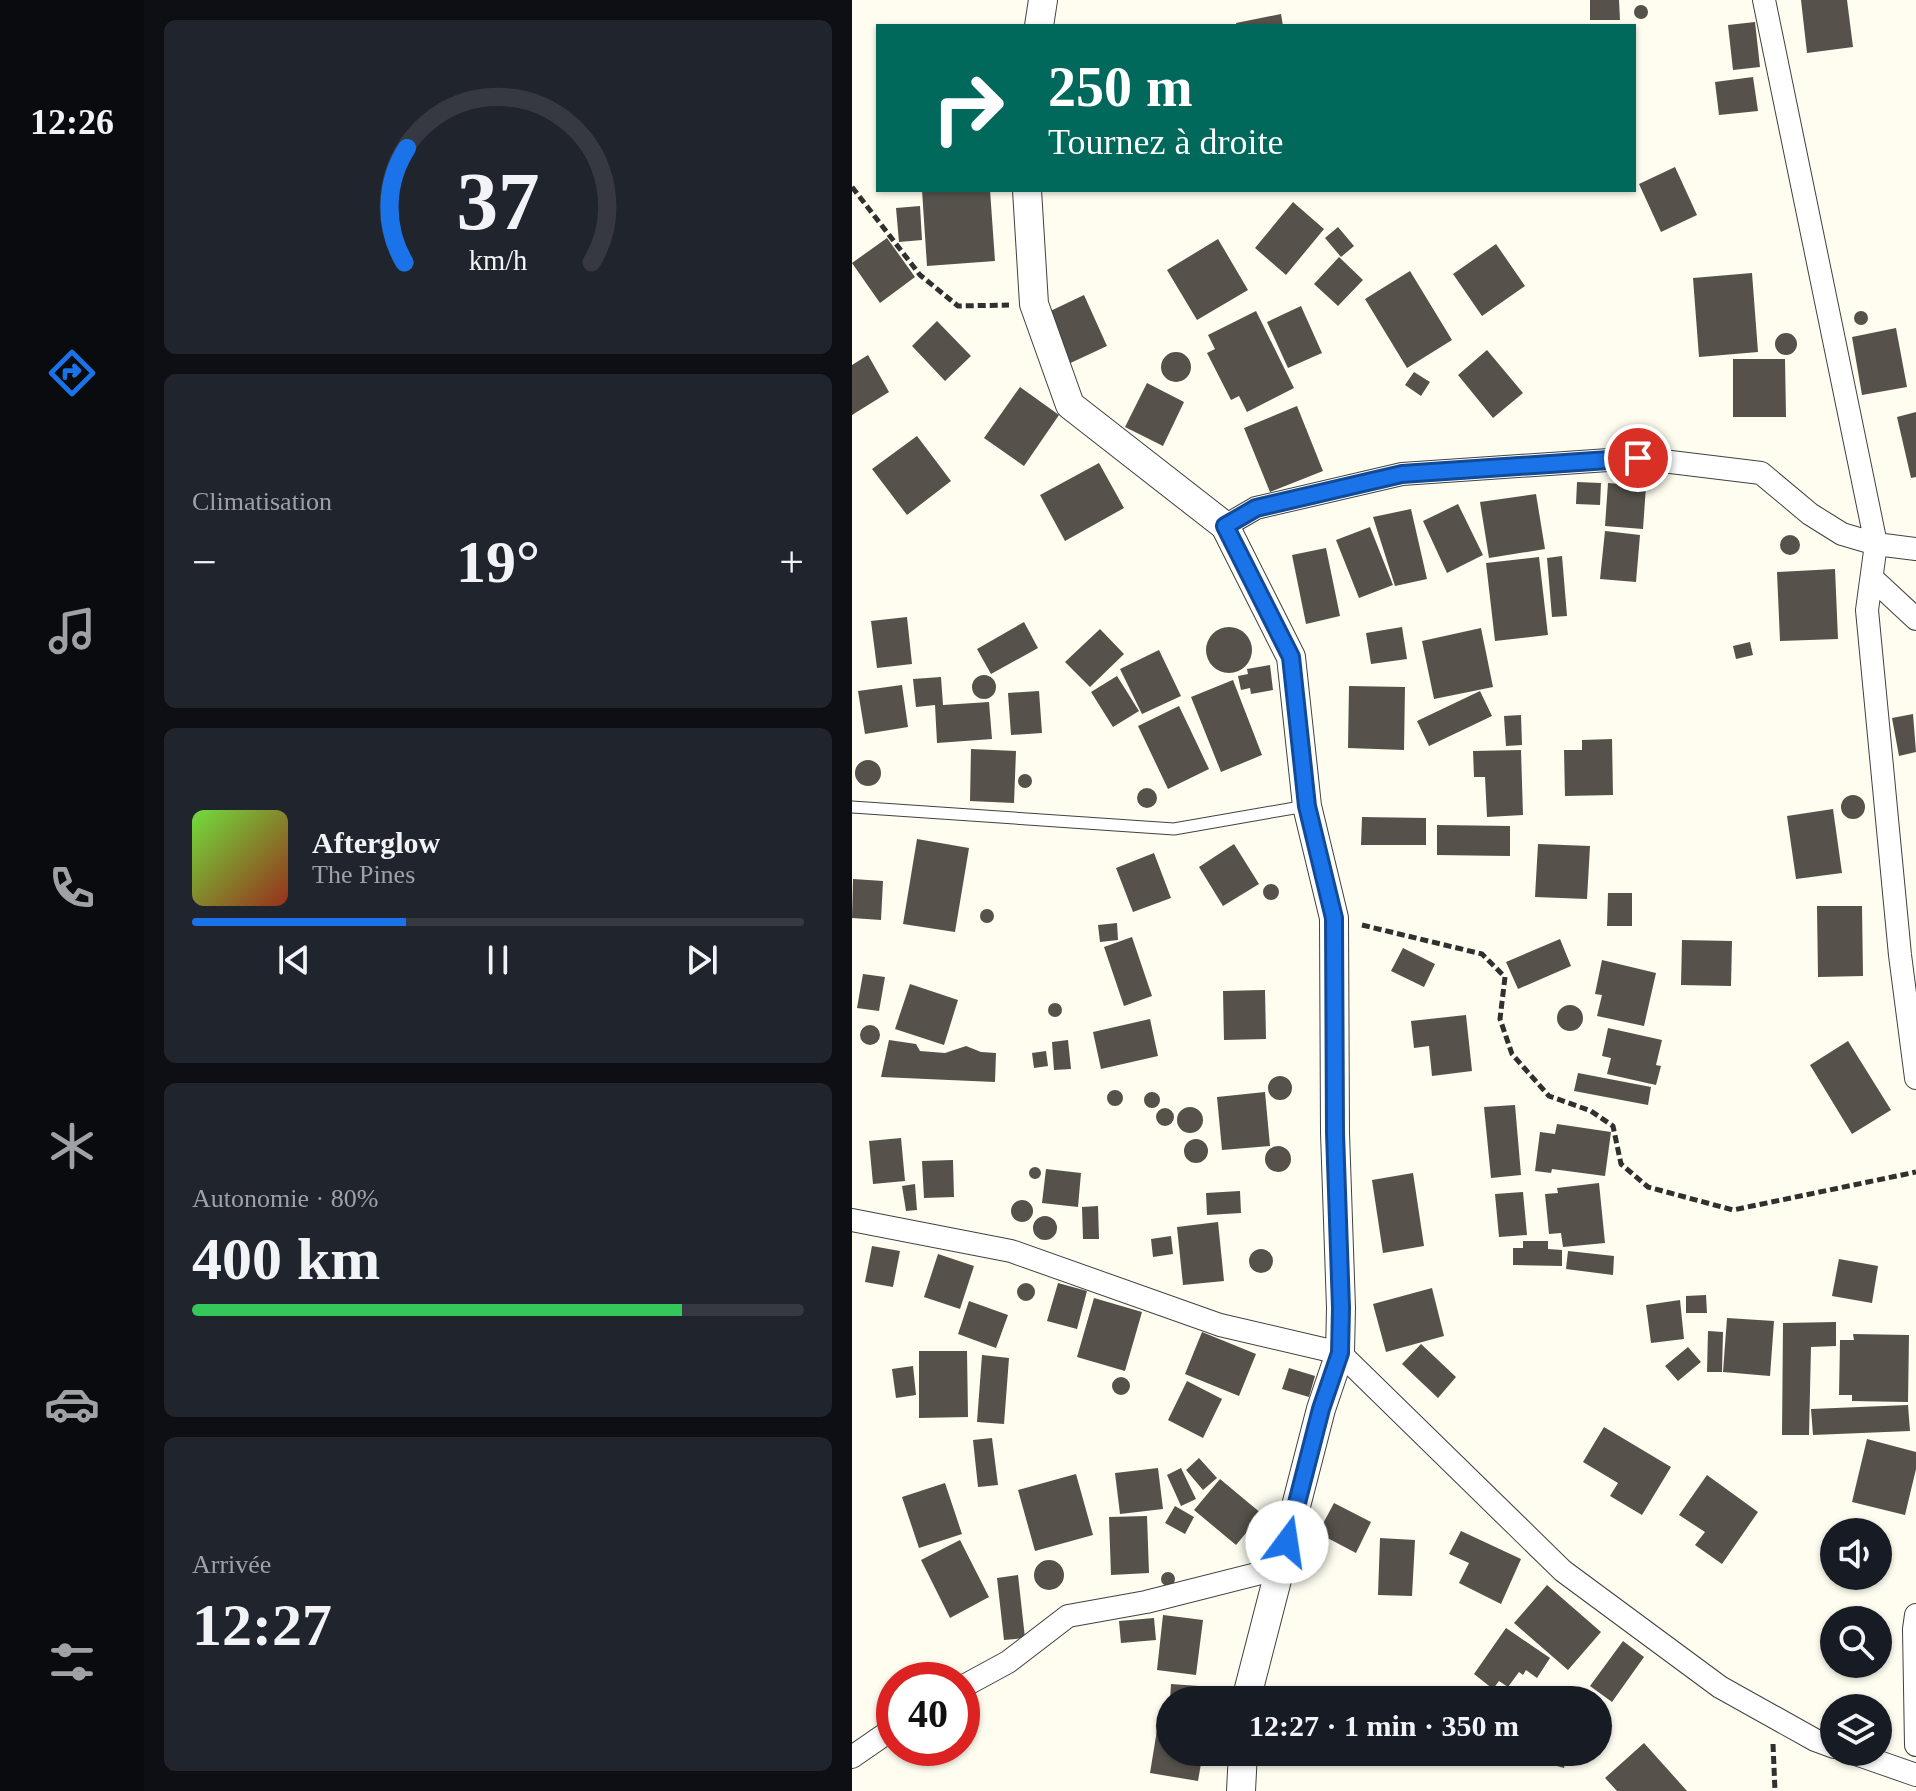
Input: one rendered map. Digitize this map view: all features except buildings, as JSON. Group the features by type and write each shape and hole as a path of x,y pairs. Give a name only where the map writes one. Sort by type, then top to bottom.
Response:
{"street":[{"path":"1039,24 1043,0"},
{"path":"1764,0 1876,544 1867,610 1900,955 1916,1078"},
{"path":"1027,192 1034,304 1070,405 1225,526 1291,657 1307,806 1334,918 1340,1353 1321,1409 1250,1686"},
{"path":"1225,526 1256,508 1402,474 1638,458 1761,473 1810,514 1842,534 1876,544 1916,549"},
{"path":"1872,578 1916,619"},
{"path":"852,1220 1011,1251 1220,1325 1340,1353 1563,1571 1720,1687 1820,1742"},
{"path":"980,1677 1008,1662 1068,1616 1146,1602 1280,1568"},
{"path":"1916,1615 1916,1745"},
{"path":"852,1757 876,1740"},
{"path":"1241,1791 1242,1766"},
{"path":"1890,1766 1916,1775"}],"lane":[{"path":"852,807 1174,829 1307,806"}],"path":[{"path":"852,187 920,275 958,306 1034,304"},
{"path":"1334,918 1482,954 1505,977 1500,1019 1512,1054 1549,1096 1591,1111 1613,1126 1621,1164 1648,1187 1733,1210 1916,1172"},
{"path":"1773,1717 1775,1791"}],"route":[{"path":"1287,1542 1321,1409 1340,1353 1334,918 1307,806 1291,657 1225,526 1256,508 1402,474 1638,458"}]}
